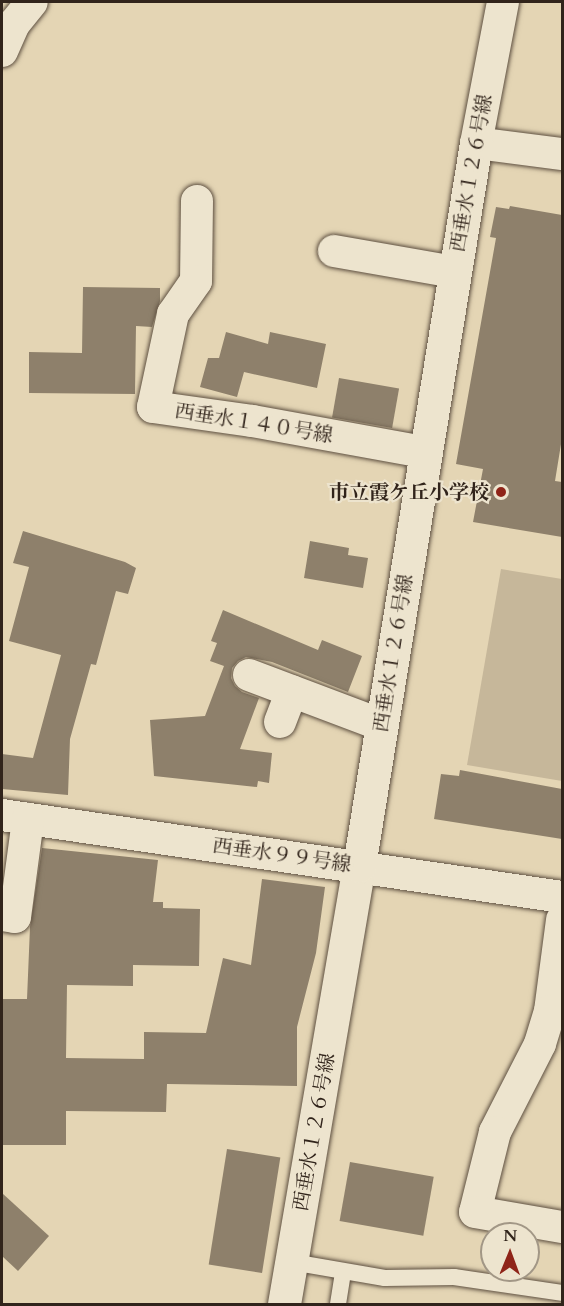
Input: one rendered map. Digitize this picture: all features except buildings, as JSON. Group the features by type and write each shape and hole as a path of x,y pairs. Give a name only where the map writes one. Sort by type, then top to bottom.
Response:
{"street":[{"path":"2,51 14,24 33,2"},
{"name":"西垂水１２６号線","path":"284,1305 359,867 454,272 503,2"},
{"path":"476,143 562,154"},
{"name":"西垂水１４０号線","path":"197,201 196,281 173,314 153,406 253,421 424,452"},
{"path":"334,251 454,272"},
{"path":"249,675 381,725"},
{"path":"280,722 292,691"},
{"path":"2,915 15,917 15,817"},
{"name":"西垂水９９号線","path":"15,817 562,897"},
{"path":"562,920 550,1011 551,1046 495,1132 475,1212 562,1227"}],"lane":[{"path":"292,1263 385,1278 454,1276 562,1293"},
{"path":"338,1305 343,1272"}],"shaded area":[{"path":"501,569 562,579 562,781 467,765"}],"place":[{"name":"市立霞ケ丘小学校","path":"501,492"}]}
